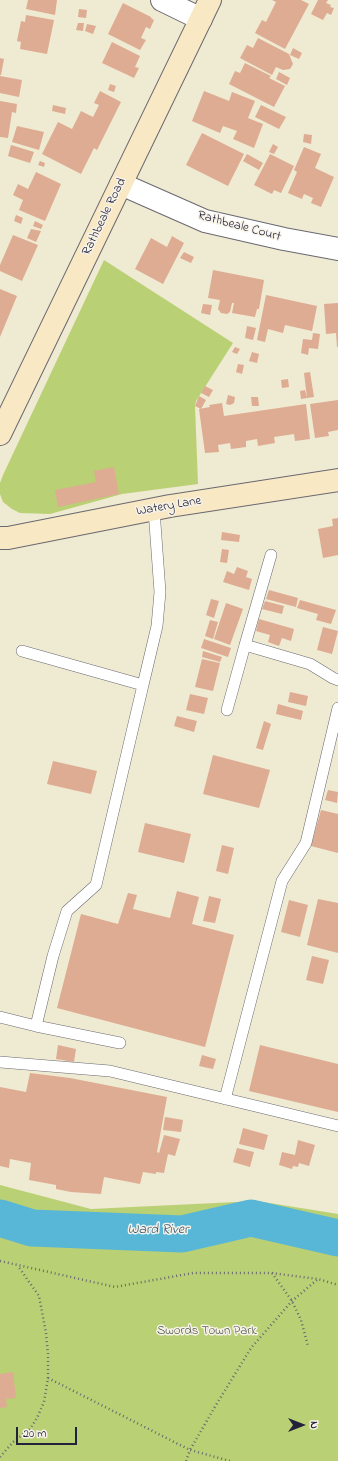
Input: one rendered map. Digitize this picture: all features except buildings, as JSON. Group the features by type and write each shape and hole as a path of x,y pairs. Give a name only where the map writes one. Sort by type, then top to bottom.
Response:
{"main road":[{"name":"Rathbeale Road","path":"0,434 206,9"},
{"name":"Watery Lane","path":"0,538 8,538 154,510 338,480"}],"street":[{"path":"162,0 206,9"},
{"name":"Rathbeale Court","path":"121,184 205,221 284,239 338,249"}],"lane":[{"path":"36,1026 53,956 67,911 96,885 157,626 160,592 154,510"},
{"path":"227,710 271,555"},
{"path":"245,644 310,664 338,680"},
{"path":"22,651 143,685"},
{"path":"225,1099 282,881 306,843 338,708"},
{"path":"0,1018 120,1043"},
{"path":"0,1062 110,1071 338,1126"}],"path":[{"path":"0,1261 115,1287 193,1273 271,1273 318,1279 338,1285"},
{"path":"0,1457 13,1442 30,1429 37,1418 44,1402 48,1378 46,1333 39,1296 18,1266"},
{"path":"271,1273 292,1301 301,1320 308,1346"},
{"path":"186,1461 190,1450 216,1405 252,1348 292,1301 318,1279"},
{"path":"48,1378 190,1450 230,1461"}],"green space":[{"path":"104,260 233,343 196,401 198,484 122,494 50,514 20,513 3,502 0,494 0,483"},
{"name":"Swords Town Park","path":"0,1185 91,1209 257,1201 338,1214 338,1461 0,1461"}],"waterway":[{"name":"Ward River","path":"0,1218 32,1228 182,1234 251,1218 338,1238"}]}
